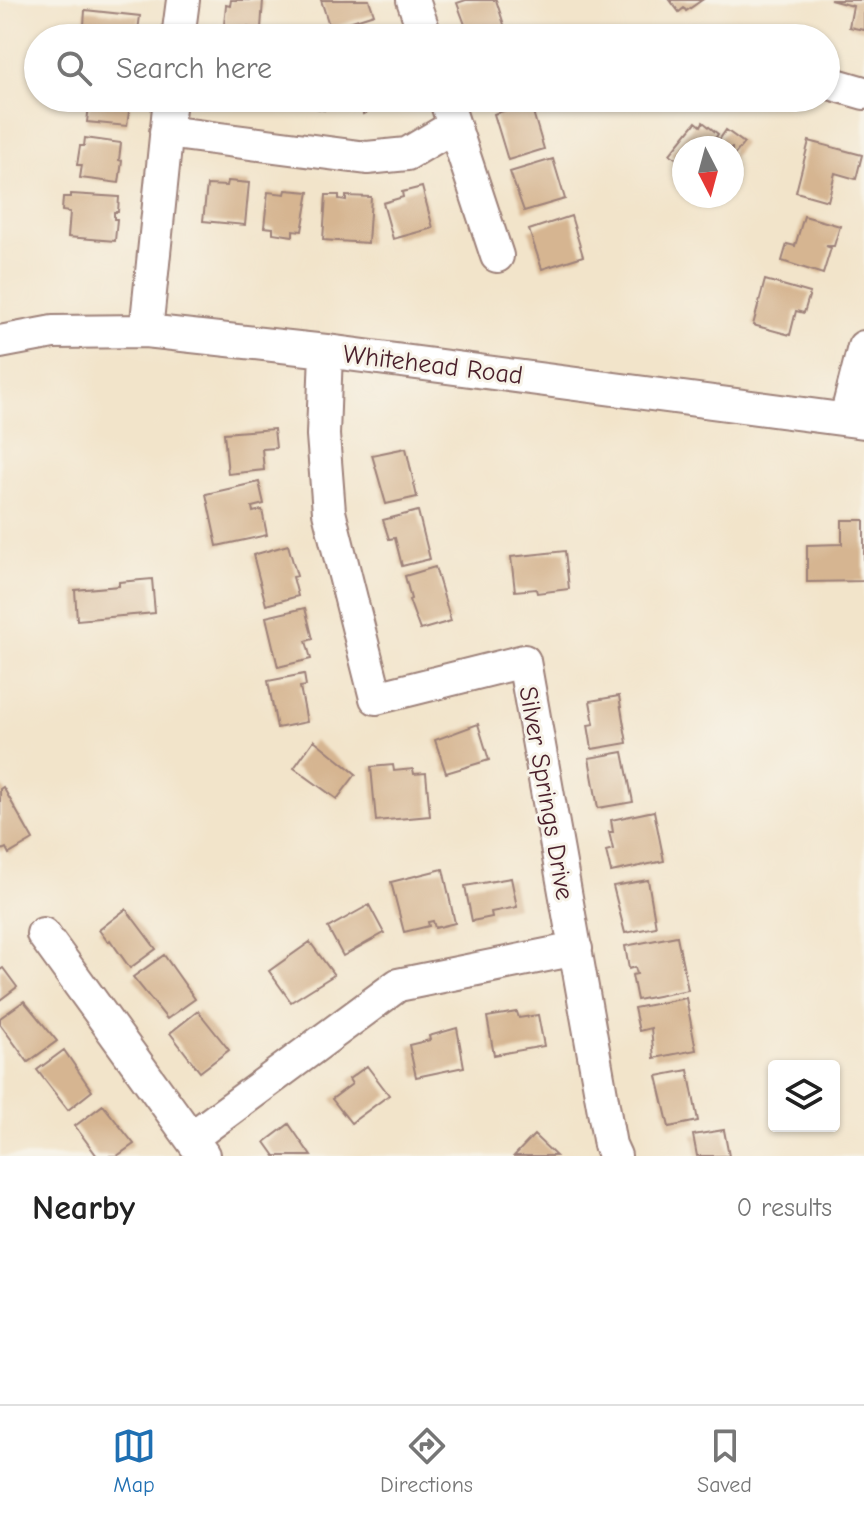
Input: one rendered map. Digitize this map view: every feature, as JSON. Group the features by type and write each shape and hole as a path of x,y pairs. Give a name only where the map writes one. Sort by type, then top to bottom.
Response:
{"street":[{"path":"180,24 183,0"},
{"path":"413,0 421,24"},
{"path":"840,86 864,93"},
{"path":"146,331 168,112"},
{"path":"166,132 367,158 407,154 450,112 497,256"},
{"name":"Whitehead Road","path":"0,342 53,332 146,331 326,351 855,420"},
{"path":"855,420 864,347"},
{"name":"Silver Springs Drive","path":"326,351 323,435 329,512 376,698 524,661 610,1145 615,1156"},
{"path":"43,934 197,1147 398,985 576,949"}],"building":[{"path":"231,0 263,0 261,24 224,24 226,5 230,6"},
{"path":"321,0 369,0 374,14 343,24 329,24"},
{"path":"496,0 504,24 465,24 457,3"},
{"path":"670,0 702,0 679,12"},
{"path":"830,0 864,0 864,30 849,27 853,6"},
{"path":"85,10 140,16 139,24 84,24"},
{"path":"88,112 129,112 127,126 87,122"},
{"path":"533,112 544,149 508,160 494,114"},
{"path":"696,122 701,126 703,122 718,134 717,136 685,136"},
{"path":"85,138 121,143 119,183 80,178 82,165 77,165 80,146 84,146"},
{"path":"809,141 862,155 856,179 835,173 828,201 796,192"},
{"path":"553,159 565,199 524,211 510,172"},
{"path":"228,181 249,183 245,225 203,221 207,185 227,186"},
{"path":"422,187 433,228 393,239 383,203 403,197 402,192"},
{"path":"286,190 309,192 302,231 293,230 293,236 273,233 273,228 264,227 268,192 285,194"},
{"path":"71,194 119,197 118,212 114,212 114,219 117,219 115,241 68,237 70,212 62,211 63,197 71,197"},
{"path":"326,195 339,195 339,199 346,200 346,196 371,197 368,243 323,240"},
{"path":"571,216 583,256 542,269 529,230"},
{"path":"804,216 840,226 834,246 826,246 831,248 823,274 782,261 787,244 795,246"},
{"path":"765,280 810,293 804,313 796,311 790,335 753,325"},
{"path":"274,429 276,448 262,449 264,470 228,474 224,433"},
{"path":"406,448 417,497 386,504 372,455"},
{"path":"259,482 264,504 252,507 253,512 262,510 267,535 217,546 206,494"},
{"path":"418,511 430,559 402,566 395,538 389,539 383,520"},
{"path":"842,520 864,520 864,581 807,582 807,545 842,544"},
{"path":"288,545 297,576 293,577 298,596 266,605 253,555"},
{"path":"565,551 569,589 537,593 536,589 515,591 511,557"},
{"path":"435,567 451,621 420,630 409,600 405,576"},
{"path":"152,579 155,613 77,620 75,590"},
{"path":"305,608 313,639 306,641 311,659 278,667 266,617"},
{"path":"304,674 306,686 300,687 307,722 277,728 268,681"},
{"path":"619,696 627,743 592,749 588,725 594,724 590,701"},
{"path":"478,724 489,760 446,773 435,740"},
{"path":"314,740 356,774 337,799 294,768"},
{"path":"623,752 633,802 598,808 589,758"},
{"path":"393,765 394,771 413,769 414,774 426,773 430,816 376,821 371,767"},
{"path":"3,787 33,840 9,854 6,848 0,851 0,789"},
{"path":"654,811 664,861 611,872 606,851 613,849 609,832 613,832 611,820"},
{"path":"443,869 455,923 435,928 433,921 428,922 429,926 404,932 391,882"},
{"path":"511,878 517,907 491,912 492,917 472,921 465,886"},
{"path":"648,880 656,927 625,933 613,886"},
{"path":"369,905 384,933 343,956 328,928"},
{"path":"126,909 156,949 130,968 99,930"},
{"path":"677,936 688,990 637,1000 632,975 637,974 635,967 629,969 625,946"},
{"path":"310,942 334,975 291,1002 269,971"},
{"path":"164,955 195,999 167,1019 133,977"},
{"path":"3,968 17,987 0,1000 0,970"},
{"path":"686,998 696,1050 654,1058 651,1028 639,1031 634,1008"},
{"path":"24,1001 57,1041 28,1062 0,1024 0,1018"},
{"path":"198,1011 229,1050 200,1072 170,1033"},
{"path":"517,1012 519,1018 538,1015 544,1046 494,1055 487,1017"},
{"path":"457,1028 464,1067 416,1077 409,1045"},
{"path":"64,1050 92,1091 68,1110 37,1070"},
{"path":"367,1066 389,1095 351,1123 332,1099 352,1084 349,1079"},
{"path":"688,1070 698,1121 669,1127 657,1076"},
{"path":"103,1105 134,1144 117,1156 97,1156 75,1126"},
{"path":"289,1124 311,1156 275,1156 265,1142"},
{"path":"724,1130 729,1156 697,1156 693,1135"},
{"path":"534,1135 556,1156 514,1156"}]}
